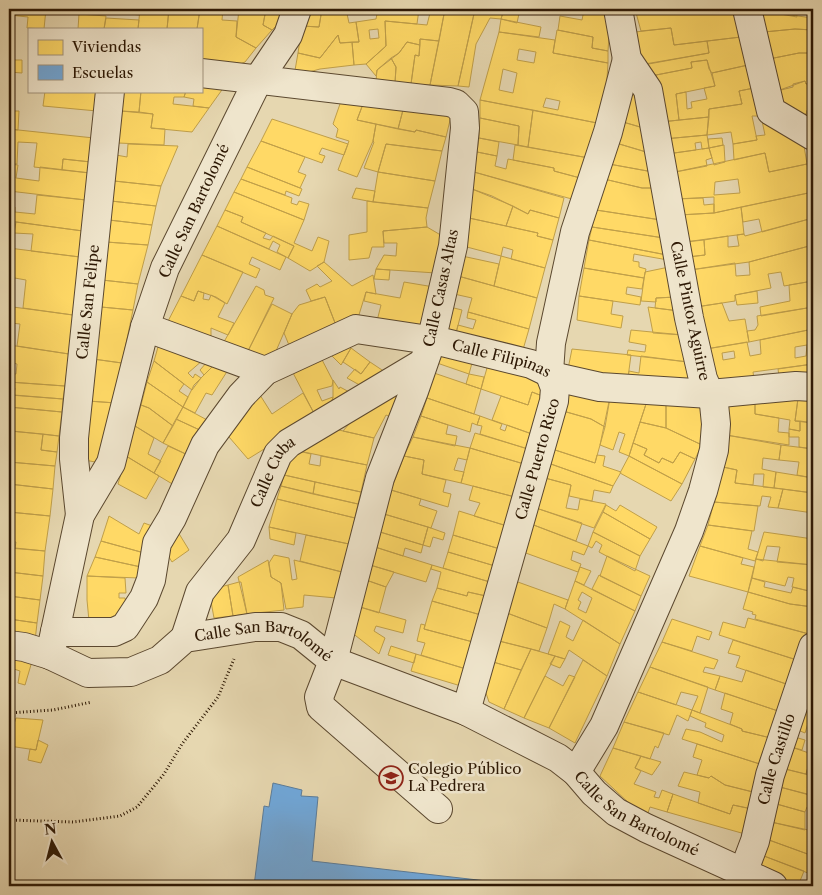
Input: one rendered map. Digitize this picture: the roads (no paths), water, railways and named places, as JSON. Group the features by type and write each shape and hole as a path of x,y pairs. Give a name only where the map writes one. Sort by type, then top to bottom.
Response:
{"street":[{"name":"Calle San Bartolomé","path":"297,9 288,35 259,78 181,231 165,268 145,327 111,463 80,515 52,644 88,673 118,673 147,667 160,660 185,638 270,626 292,631 311,642 333,661 466,711 558,758 576,772 594,793 616,812 773,886"},
{"name":"Calle Pintor Aguirre","path":"576,772 604,726 697,508 714,450 715,411 701,373 689,318 648,90 627,59 618,9"},
{"path":"747,9 771,111 813,136"},
{"name":"Calle Puerto Rico","path":"466,711 554,401 555,388 549,372 551,343 575,232 608,132 627,59"},
{"path":"202,73 259,78"},
{"name":"Calle Casas Altas","path":"259,78 449,102 456,104 464,112 465,128 453,246 427,352 380,478 333,661 319,697 321,707 438,809"},
{"name":"Calle San Felipe","path":"80,515 74,459 74,438 110,92"},
{"path":"9,645 24,647 52,644 114,632 125,627 151,580 157,543 172,518 205,445 241,396 265,371 145,327"},
{"name":"Calle Filipinas","path":"265,371 356,329 427,352 531,364 560,378 600,387 710,394 796,386 813,387"},
{"name":"Calle Cuba","path":"185,638 200,592 241,540 278,454 288,443 427,352"},
{"name":"Calle Castillo","path":"743,873 755,840 770,775 812,652"}],"place":[{"name":"Colegio Público La Pedrera","path":"391,778"}]}
